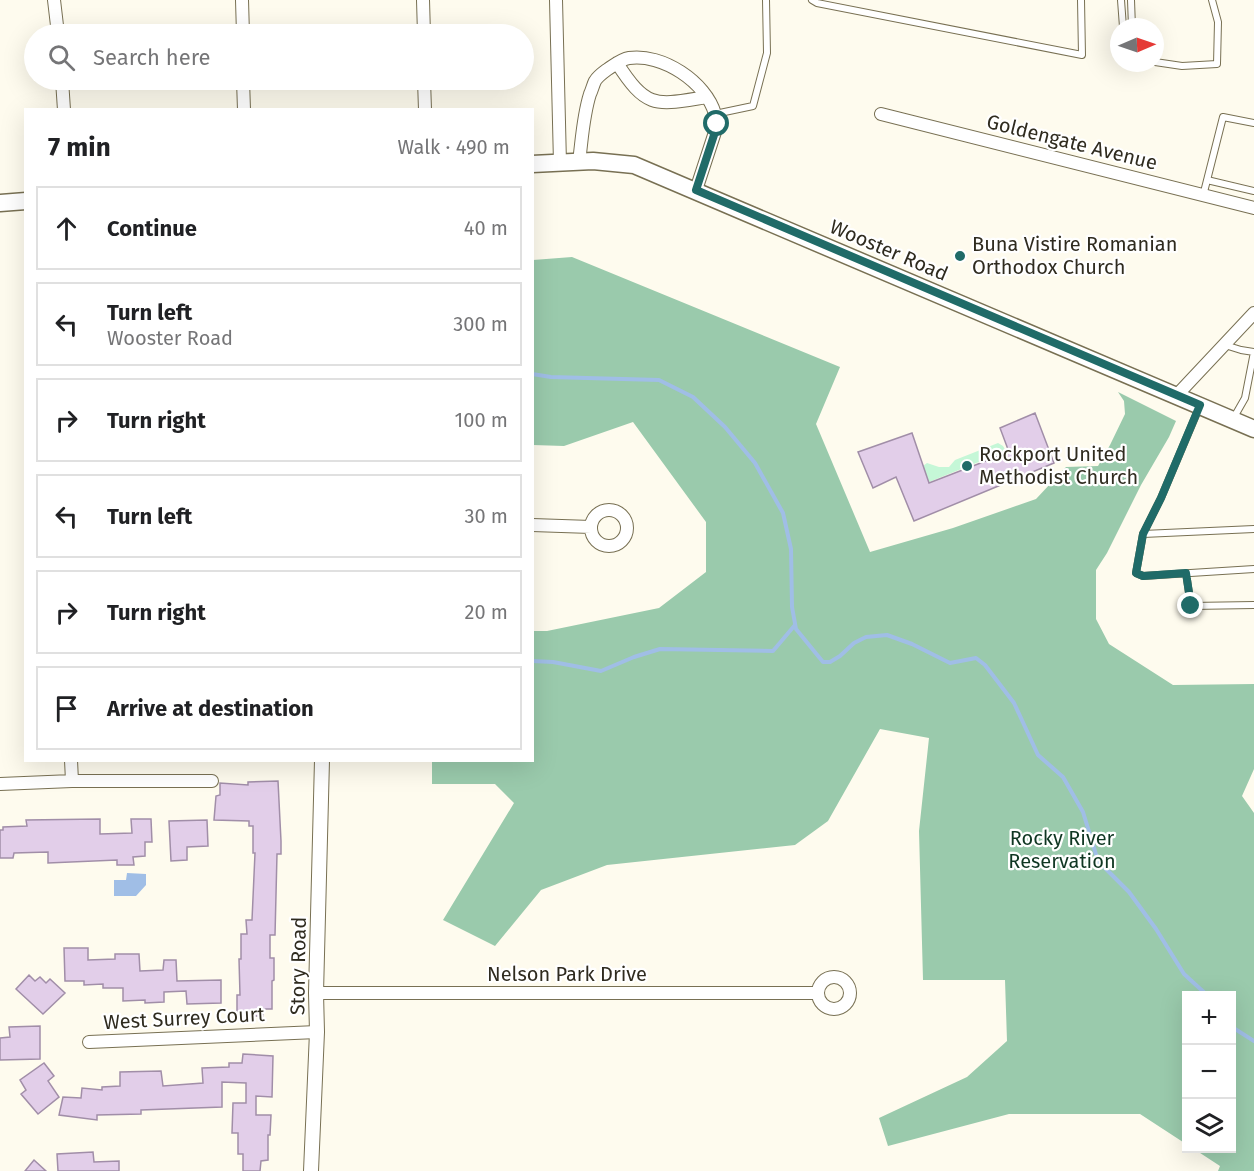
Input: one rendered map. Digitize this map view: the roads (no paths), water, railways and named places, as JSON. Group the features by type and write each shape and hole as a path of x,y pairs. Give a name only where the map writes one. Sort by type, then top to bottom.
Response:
{"main road":[{"name":"Wooster Road","path":"534,164 592,161 634,165 1254,429"},
{"path":"0,203 24,201"}],"street":[{"path":"54,0 57,24"},
{"path":"242,0 243,24"},
{"path":"423,0 424,24"},
{"path":"556,0 560,163"},
{"path":"579,162 583,123 595,80 603,72 627,58 646,59 667,64 696,83 707,97 715,114 717,124 715,132 696,190"},
{"path":"617,63 638,93 649,100 670,103 707,97"},
{"path":"63,90 64,108"},
{"path":"243,90 244,108"},
{"path":"424,90 424,108"},
{"name":"Goldengate Avenue","path":"881,114 1254,208"},
{"path":"1177,395 1251,318"},
{"path":"534,525 591,527"},
{"path":"71,762 72,781"},
{"name":"Story Road","path":"311,1171 317,1032 322,762"},
{"path":"0,784 72,781 213,781"},
{"name":"Nelson Park Drive","path":"316,993 817,993"},
{"name":"West Surrey Court","path":"89,1042 317,1032"}],"lane":[{"path":"715,114 753,106 767,53 766,0"},
{"path":"812,0 816,3 1082,55 1081,0"},
{"path":"1121,0 1122,18"},
{"path":"1131,0 1132,18"},
{"path":"1164,63 1182,66 1218,64 1218,22 1212,0"},
{"path":"1203,196 1223,117 1254,123"},
{"path":"1208,180 1254,190"},
{"path":"1224,345 1254,352 1245,398 1233,419"},
{"path":"1200,405 1161,498 1143,534 1136,573 1143,576 1254,568"},
{"path":"1143,534 1254,529"},
{"path":"1186,573 1191,606 1254,605"}],"water":[{"path":"127,873 146,874 146,885 136,896 114,896 114,880 126,880"}],"waterway":[{"path":"534,374 551,377 659,380 693,397 725,427 755,463 783,513 791,549 792,607 796,629 823,662 830,662 854,643 866,637 887,635 912,644 950,663 976,658 985,665 1014,703 1038,755 1063,777 1083,812 1098,861 1129,892 1156,929 1184,974 1203,991"},
{"path":"534,661 553,662 601,671 660,649 773,651 795,625"},
{"path":"1236,1030 1254,1041"}],"place":[{"name":"Buna Vistire Romanian Orthodox Church","path":"960,256"},
{"name":"Rockport United Methodist Church","path":"967,466"}],"park label":[{"name":"Rocky River Reservation","path":"1062,850"}]}
